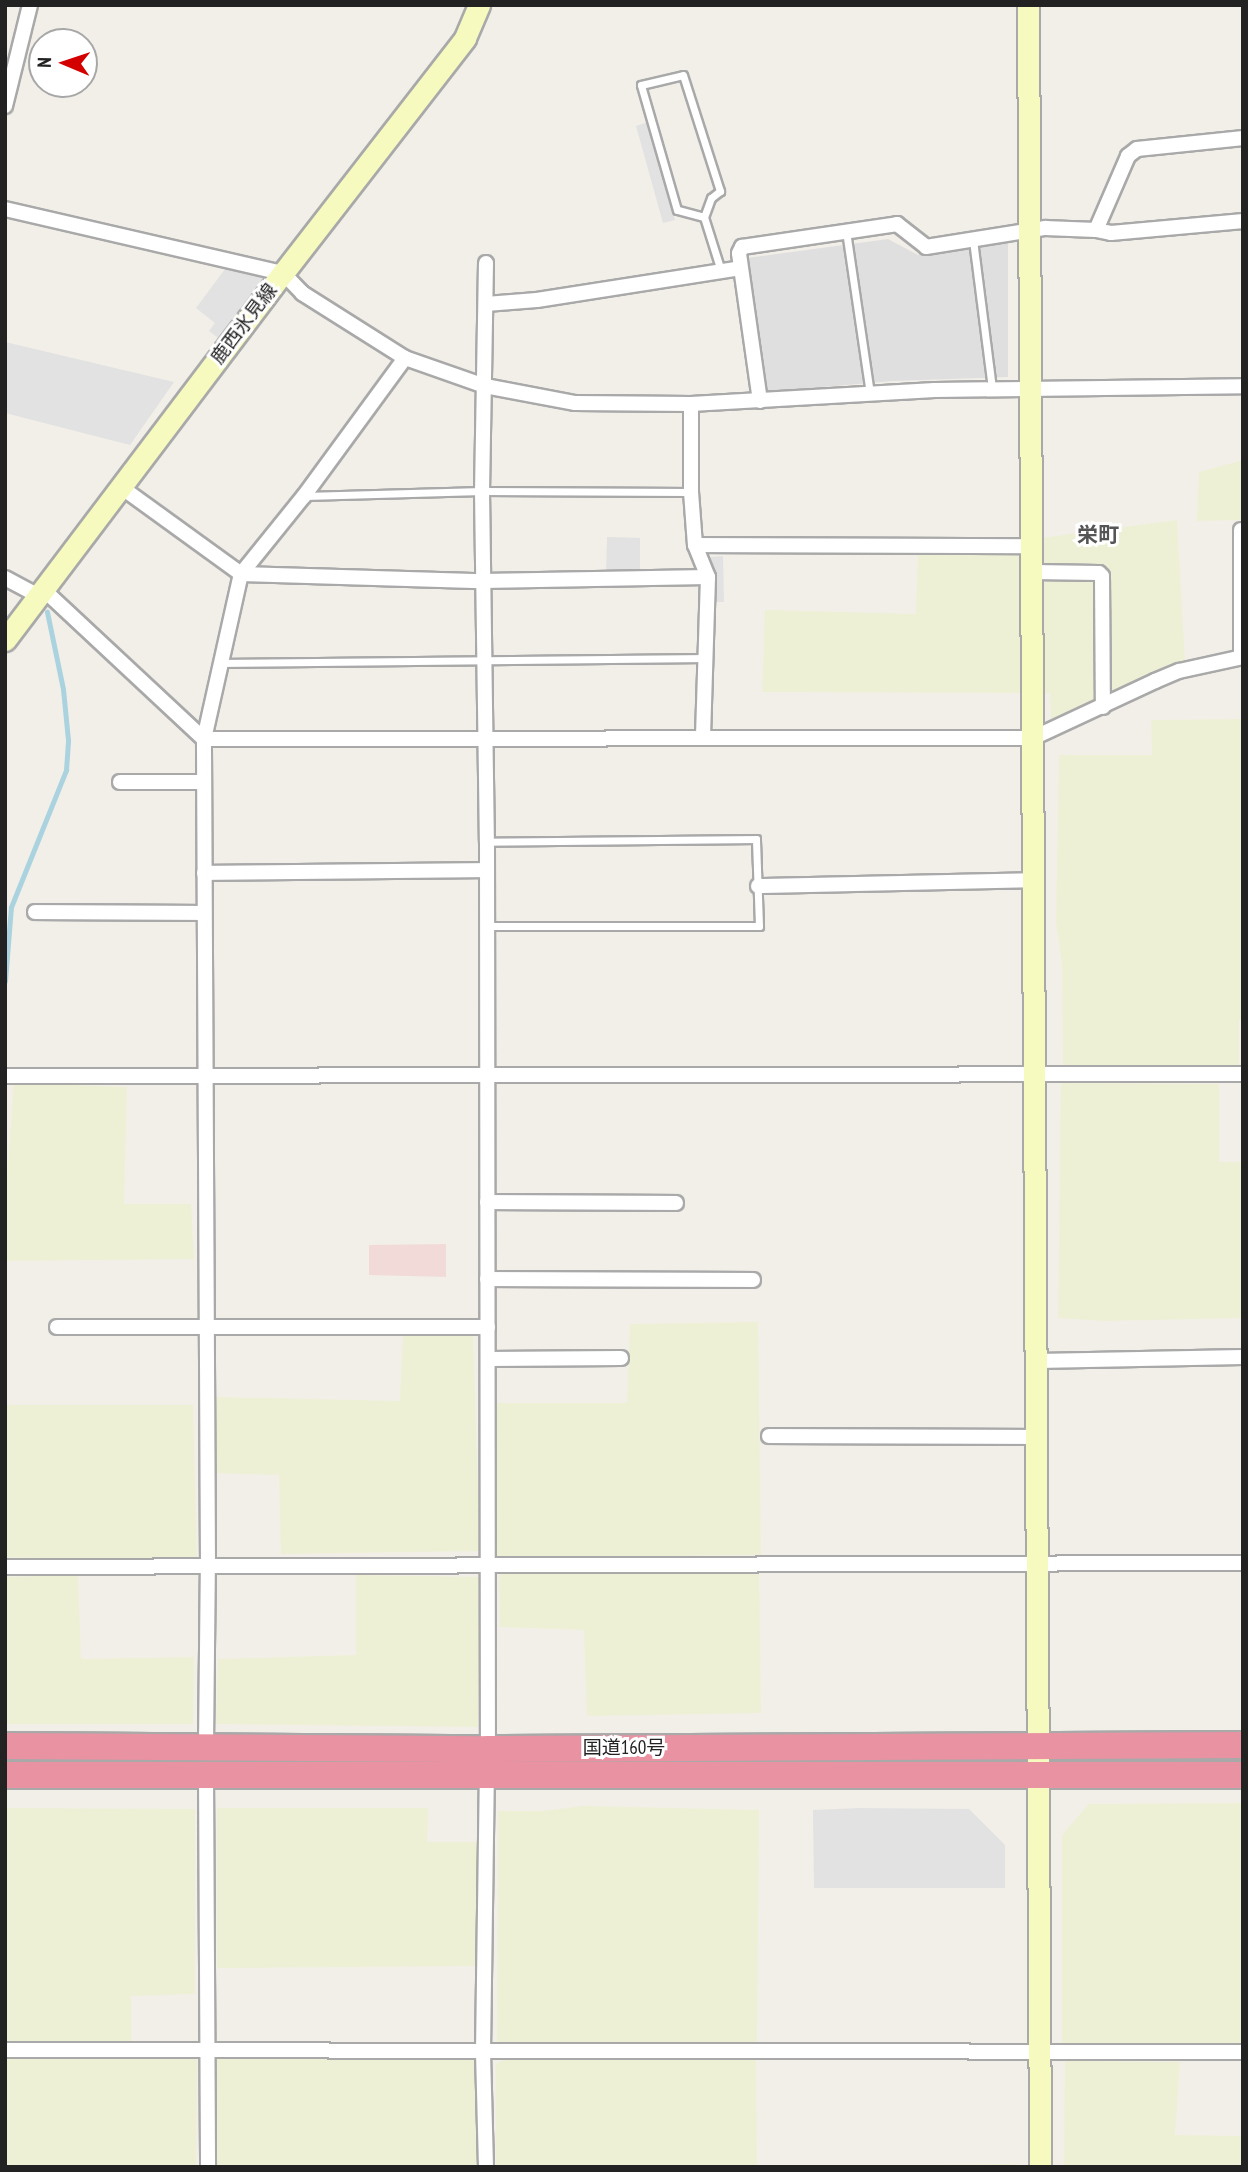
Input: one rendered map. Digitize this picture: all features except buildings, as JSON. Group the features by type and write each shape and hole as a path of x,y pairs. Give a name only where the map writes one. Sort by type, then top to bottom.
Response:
{"highway":[{"name":"国道160号","path":"5,1746 206,1745 488,1761 1040,1775 1243,1775"},
{"name":"国道160号","path":"5,1775 206,1775 488,1761 1039,1745 1243,1745"}],"street":[{"path":"5,106 30,5"},
{"name":"鹿西氷見線","path":"5,640 282,272 465,38 479,5"},
{"path":"1028,5 1040,1775 1040,2167"},
{"path":"1096,230 1128,156 1137,149 1243,138"},
{"path":"5,209 282,272 302,293 405,358 485,386 575,403 691,404 992,389 1243,386"},
{"path":"760,401 739,253 742,247 897,224 926,247 1030,230 1096,230 1111,233 1243,221"},
{"path":"486,263 482,491 487,842 489,1565 483,2052 486,2167"},
{"path":"486,304 537,300 741,268"},
{"path":"206,1745 208,1567 204,739 241,574 304,496 405,358"},
{"path":"691,404 691,492 695,545 708,577 704,737"},
{"path":"121,488 241,574 482,581 708,577"},
{"path":"5,578 42,593 204,739 1033,738 1179,671 1242,657 1241,530"},
{"path":"695,545 1032,546"},
{"path":"1033,572 1099,573 1102,576 1103,707"},
{"path":"120,782 204,782"},
{"path":"204,873 487,870"},
{"path":"758,886 1035,880"},
{"path":"35,912 204,913"},
{"path":"5,1076 1243,1074"},
{"path":"487,1202 676,1203"},
{"path":"487,1279 753,1280"},
{"path":"57,1327 488,1327"},
{"path":"1037,1360 1243,1357"},
{"path":"488,1359 621,1358"},
{"path":"769,1436 1038,1437"},
{"path":"5,1567 1243,1563"},
{"path":"206,1775 208,2167"},
{"path":"5,2050 1041,2054 1243,2052"}],"lane":[{"path":"704,217 677,210 641,85 683,75 720,191 711,198 704,217 721,272"},
{"path":"846,231 870,393"},
{"path":"973,240 992,389"},
{"path":"304,496 482,491 691,492"},
{"path":"222,663 705,658"},
{"path":"486,926 759,926 756,839 487,842"}],"shaded area":[{"path":"648,122 675,220 663,223 636,126"},
{"path":"888,239 918,255 1008,241 1008,377 893,381 764,392 747,258"},
{"path":"228,265 272,276 221,340 209,331 215,323 196,308"},
{"path":"5,342 174,382 130,445 5,413"},
{"path":"607,537 640,538 640,573 606,573"},
{"path":"723,556 724,602 713,602 711,557"},
{"path":"446,1244 446,1277 369,1275 369,1245"},
{"path":"969,1809 1005,1845 1005,1888 814,1888 813,1810"}],"green space":[{"path":"1243,460 1243,520 1197,521 1199,472"},
{"path":"1177,520 1185,663 1057,720 1052,720 1051,717 1050,693 762,692 765,610 916,614 918,554"},
{"path":"1243,719 1243,1020 1239,1020 1239,1068 1063,1066 1062,964 1056,922 1059,755 1152,755 1151,720"},
{"path":"14,1083 127,1087 124,1204 191,1204 194,1259 5,1261 5,1206"},
{"path":"1061,1083 1219,1084 1219,1162 1243,1162 1243,1318 1104,1321 1058,1318"},
{"path":"758,1322 761,1555 495,1558 496,1403 627,1403 630,1324"},
{"path":"473,1334 480,1551 281,1554 279,1475 213,1473 214,1397 400,1401 403,1335"},
{"path":"5,1405 193,1405 197,1562 5,1557"},
{"path":"499,1572 759,1572 761,1713 587,1716 584,1630 500,1627"},
{"path":"78,1575 81,1659 194,1657 193,1724 5,1724 5,1577"},
{"path":"356,1575 481,1577 478,1727 216,1724 218,1659 356,1655"},
{"path":"1243,1803 1243,2045 1062,2047 1062,1835 1089,1804"},
{"path":"584,1806 759,1810 757,2044 497,2045 498,1811 542,1811"},
{"path":"5,1808 195,1809 195,1994 131,1996 131,2044 5,2045"},
{"path":"217,1808 428,1808 427,1842 481,1842 480,1966 217,1968"},
{"path":"263,2056 479,2058 481,2167 216,2167 217,2059"},
{"path":"756,2058 757,2167 496,2167 496,2064 503,2060"},
{"path":"5,2059 197,2059 196,2167 5,2167"},
{"path":"1065,2061 1180,2062 1175,2135 1243,2136 1243,2167 1064,2167"},
{"path":"1015,2164 1015,2167 769,2167 842,2166"}],"waterway":[{"path":"5,981 11,907 66,770 68,740 63,689 47,612"}],"district":[{"name":"栄町","path":"1098,535"}]}
